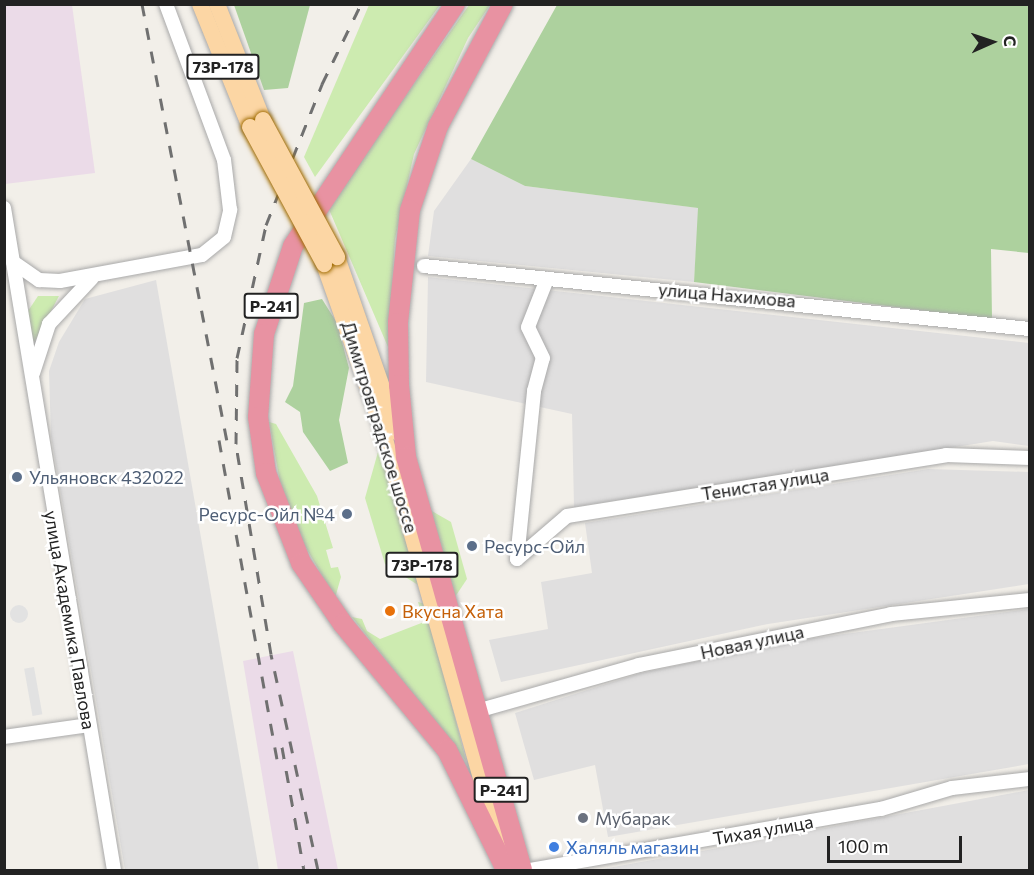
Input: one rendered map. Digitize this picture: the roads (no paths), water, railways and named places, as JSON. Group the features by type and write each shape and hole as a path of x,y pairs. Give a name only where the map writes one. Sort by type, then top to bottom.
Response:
{"highway":[{"name":"Р-241","path":"454,4 293,246 264,334 258,417 266,473 301,563 343,624 447,750 507,870"},
{"name":"Р-241","path":"406,457 398,322 410,210 438,126 503,4"},
{"name":"Димитровградское шоссе","path":"406,457 480,710 522,870"}],"main road":[{"name":"Димитровградское шоссе","path":"200,4 256,124 331,261 406,457"},
{"name":"Димитровградское шоссе","path":"217,4 256,124"},
{"name":"Димитровградское шоссе","path":"331,261 381,424 507,870"}],"street":[{"path":"9,262 39,280 94,277 202,255 216,247 226,230 224,160 166,4"},
{"name":"улица Академика Павлова","path":"4,208 9,262 114,870"},
{"name":"улица Нахимова","path":"424,266 1029,329"},
{"path":"33,403 34,370 46,331 69,297 94,277"},
{"name":"Тенистая улица","path":"547,279 528,327 543,358 537,370 517,559 567,516 946,455 1029,458"},
{"name":"Новая улица","path":"480,710 639,665 880,616 1029,600"},
{"path":"4,737 89,725"},
{"name":"Тихая улица","path":"530,870 881,809 952,788 1029,779"}],"railway":[{"path":"142,4 229,451"},
{"path":"318,870 271,654 236,444 237,358 266,225 322,84 361,4"},
{"path":"219,440 277,759"},
{"path":"282,747 304,870"}],"place":[{"name":"Ульяновск 432022","path":"17,477"},
{"name":"Ресурс-Ойл №4","path":"347,514"},
{"name":"Ресурс-Ойл","path":"472,546"},
{"name":"Вкусна Хата","path":"390,611"},
{"name":"Мубарак","path":"583,818"},
{"name":"Халяль магазин","path":"554,847"}]}
